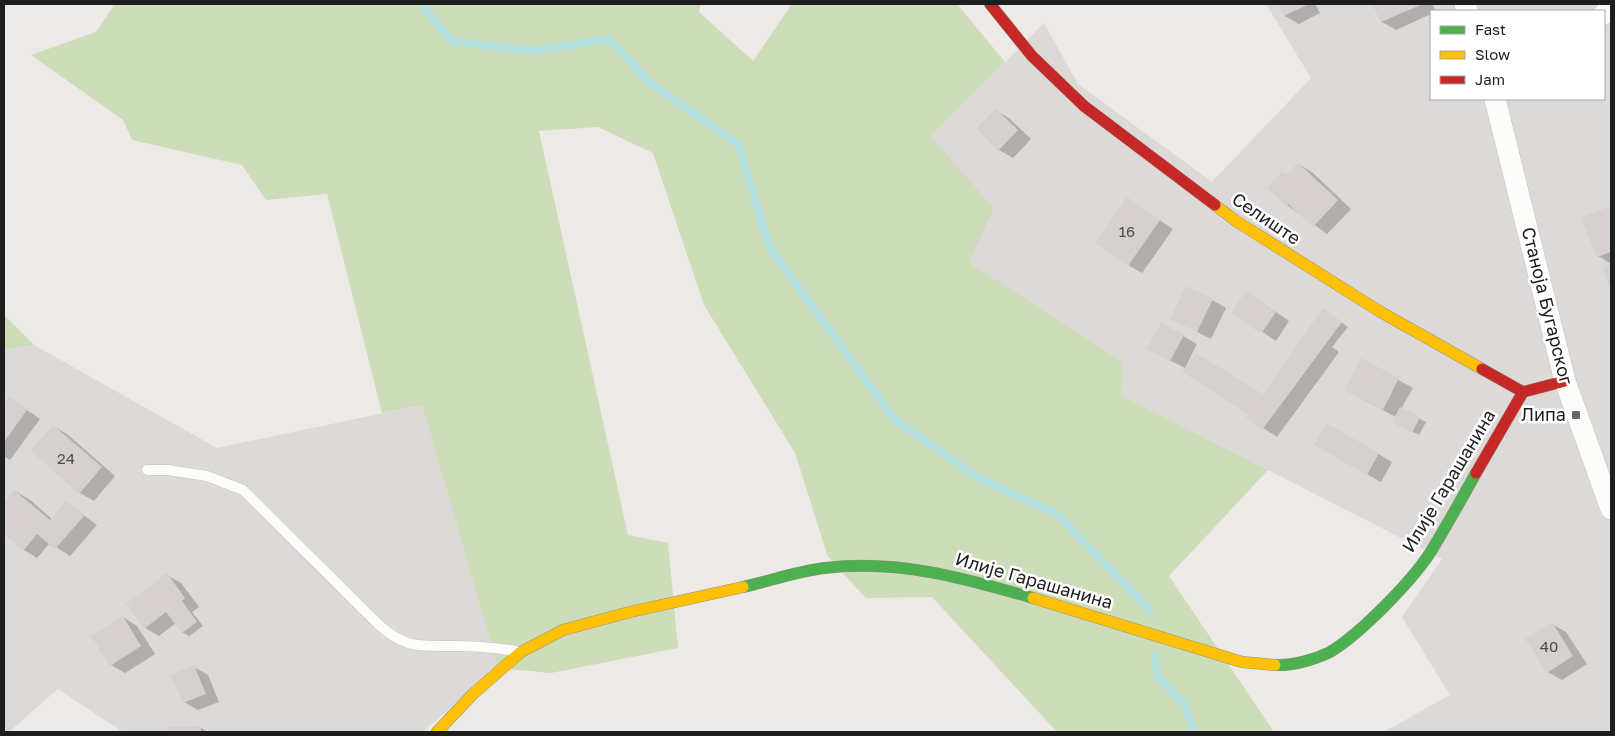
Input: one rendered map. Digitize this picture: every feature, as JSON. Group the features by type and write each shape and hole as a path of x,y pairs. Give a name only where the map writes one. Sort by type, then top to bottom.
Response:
{"street":[{"name":"Селиште","path":"990,4 1032,56 1084,106 1236,221 1379,311 1523,392"},
{"name":"Станоја Бугарског","path":"1495,100 1565,381 1611,509"},
{"path":"1523,392 1565,381"},
{"name":"Илије Гарашанина","path":"437,732 473,694 521,652 563,630 639,609 825,568 894,566 953,575 1117,622 1242,662 1288,666 1329,652 1359,630 1392,597 1428,554 1523,392"}],"lane":[{"path":"147,470 168,470 198,474 244,490 378,624 401,641 431,647 474,646 521,652"}],"shaded area":[{"path":"1266,4 1611,4 1611,732 1384,732 1450,695 1402,617 1442,559 1121,395 1123,362 969,262 931,137 1044,23 1078,84 1212,182 1311,78"},
{"path":"34,345 217,448 422,405 498,668 422,732 123,732 58,689 10,731 4,732 4,350"}],"green space":[{"path":"115,4 700,4 699,12 753,61 792,4 957,4 1005,62 931,137 994,208 969,262 1123,362 1121,395 1268,470 1169,576 1274,732 1057,732 932,597 866,598 828,557 795,453 704,305 653,153 598,127 539,131 628,535 668,543 678,648 551,673 498,668 422,405 382,413 327,194 266,200 242,165 132,140 123,120 31,55 96,32"},
{"path":"4,315 34,345 4,350"}],"building":[{"path":"1278,4 1309,4 1284,16"},
{"path":"1372,4 1423,4 1381,22"},
{"path":"996,109 1018,130 998,151 976,129"},
{"path":"1298,163 1338,200 1313,227 1267,188 1282,171 1286,175"},
{"path":"1127,197 1160,220 1128,266 1095,243"},
{"path":"1611,206 1611,252 1597,257 1581,217"},
{"path":"1611,264 1611,288 1602,269"},
{"path":"1186,286 1213,299 1197,332 1170,319"},
{"path":"1246,291 1276,312 1261,334 1231,313"},
{"path":"1323,308 1342,322 1262,430 1246,418 1248,414 1182,372 1196,353 1263,394"},
{"path":"1161,323 1184,335 1170,361 1147,349"},
{"path":"1361,358 1399,378 1383,410 1344,390"},
{"path":"9,396 27,410 4,442 4,403"},
{"path":"1400,407 1420,417 1412,433 1392,422"},
{"path":"1326,423 1379,453 1367,475 1314,445"},
{"path":"53,425 102,467 79,494 30,450"},
{"path":"14,490 50,520 66,501 84,516 55,549 37,534 23,551 4,534 4,502"},
{"path":"167,573 185,598 182,601 197,622 182,633 166,612 144,629 126,604"},
{"path":"123,616 141,646 110,666 91,636"},
{"path":"1552,622 1573,656 1547,673 1525,639"},
{"path":"194,665 206,694 183,703 171,675"},
{"path":"201,726 201,732 167,732 167,727"}],"waterway":[{"path":"421,4 452,41 533,51 609,39 649,82 738,144 770,248 895,420 979,478 1057,514 1150,612"},
{"path":"1155,655 1158,677 1185,705 1194,732"}],"traffic: fast":[{"path":"1275,665 1303,662 1330,652 1369,621 1398,593 1430,553 1476,473"},
{"path":"743,587 815,569 878,566 904,568 956,577 1033,598"}],"traffic: slow":[{"path":"1215,205 1236,221 1379,311 1482,369"},
{"path":"437,732 473,694 521,652 563,630 630,612 743,587"},
{"path":"1033,598 1242,662 1275,665"}],"traffic: jam":[{"path":"990,4 1032,56 1084,106 1215,205"},
{"path":"1482,369 1523,392 1565,381"},
{"path":"1476,473 1523,392"}],"place":[{"name":"Липа","path":"1576,415"}]}
